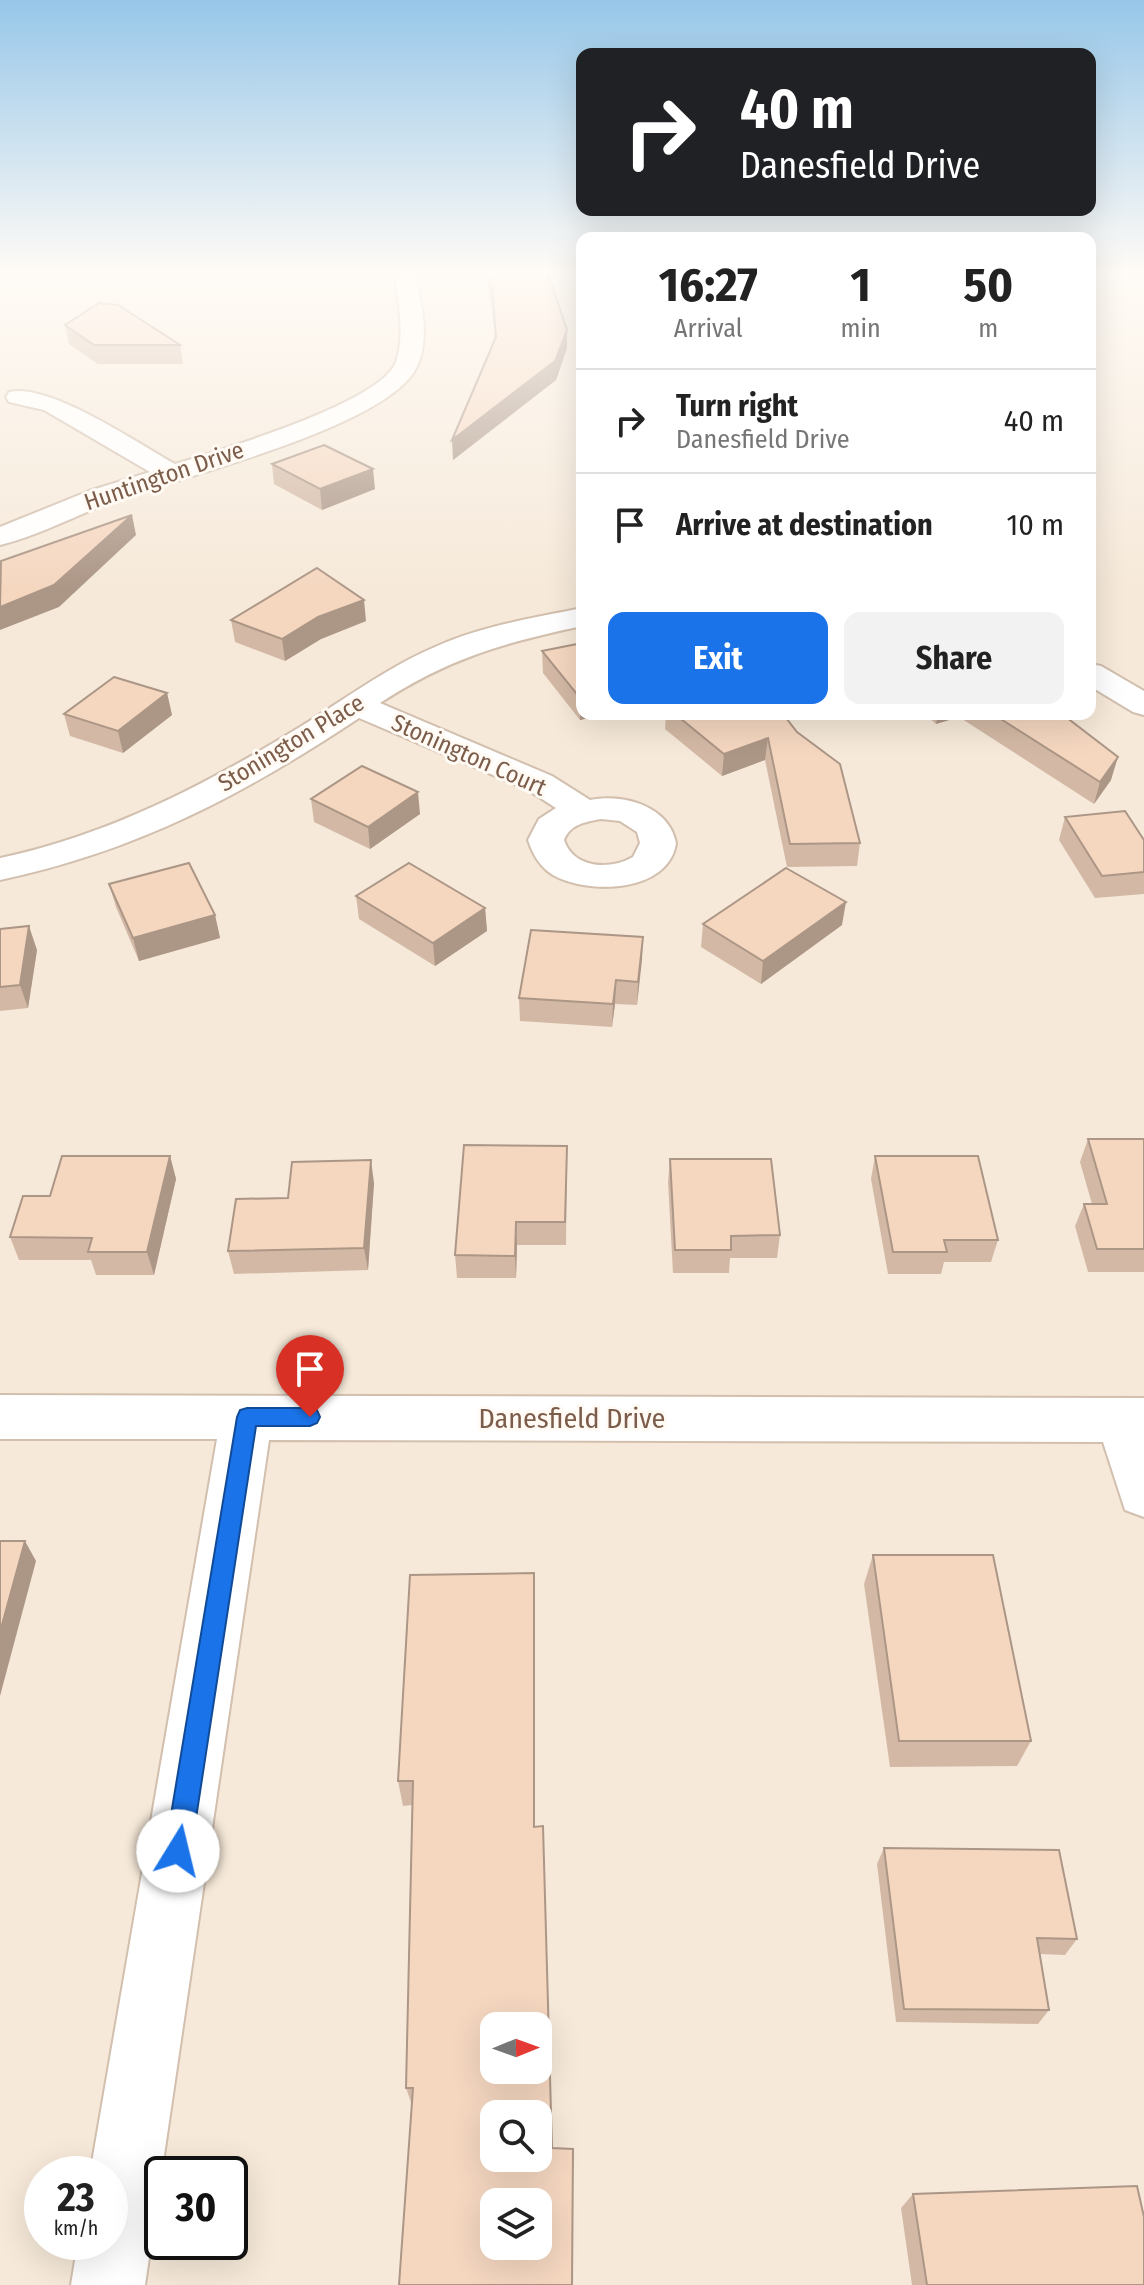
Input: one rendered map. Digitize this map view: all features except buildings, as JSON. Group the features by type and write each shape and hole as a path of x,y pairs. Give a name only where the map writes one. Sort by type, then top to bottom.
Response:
{"street":[{"name":"Huntington Drive","path":"0,537 111,493 302,428 368,399 397,377"},
{"path":"10,392 52,405 173,474"},
{"name":"Stonington Place","path":"0,869 76,852 158,821 297,743 354,704 432,660 463,647 576,619"},
{"path":"1096,677 1144,705"},
{"name":"Stonington Court","path":"354,704 540,783 582,810"},
{"name":"Danesfield Drive","path":"0,1417 1133,1420"},
{"path":"108,2285 247,1417"},
{"path":"1133,1420 1144,1493"}],"shaded area":[{"path":"0,377 576,377 576,720 1096,720 1096,377 1144,377 1144,2285 0,2285"}],"route":[{"path":"178,1851 247,1417 310,1417"}]}
